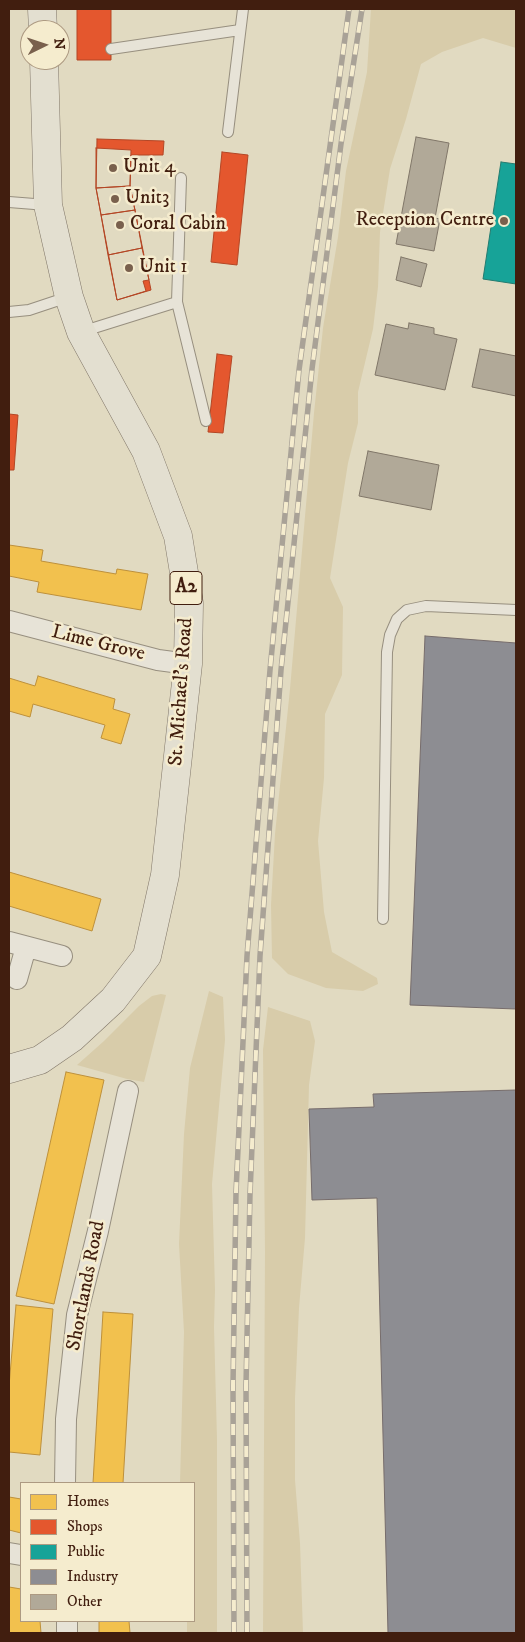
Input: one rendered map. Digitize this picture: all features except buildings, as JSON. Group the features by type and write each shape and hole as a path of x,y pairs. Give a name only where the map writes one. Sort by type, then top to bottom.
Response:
{"main road":[{"name":"St. Michael's Road","path":"9,1069 40,1060 72,1038 114,1000 147,956 165,876 188,664 189,603 178,536 146,451 81,332 69,297 48,205 44,70"}],"street":[{"name":"Lime Grove","path":"9,621 158,660 188,664"},
{"path":"17,979 17,944 62,956"},
{"name":"Shortlands Road","path":"65,1482 66,1419 77,1315 98,1231 128,1091"}],"lane":[{"path":"228,132 243,9"},
{"path":"111,49 240,30"},
{"path":"181,178 177,302 206,421"},
{"path":"9,202 48,205"},
{"path":"9,312 29,310 69,297"},
{"path":"81,332 177,302"},
{"path":"383,919 387,652 390,635 397,619 408,610 426,606 516,610"}],"shaded area":[{"path":"371,9 516,9 516,48 483,38 442,52 421,64 390,169 380,232 378,287 373,329 358,392 358,423 348,463 330,578 343,607 342,675 325,714 324,778 318,841 324,912 332,952 377,978 378,984 363,991 326,988 288,974 272,958 271,905 275,834 323,328 338,237 346,171 367,72"},
{"path":"209,991 223,997 225,1040 212,1184 217,1439 217,1633 187,1633 187,1622 195,1622 195,1482 180,1482 184,1332 179,1244 184,1134 190,1068"},
{"path":"166,995 144,1082 77,1065 139,1006 152,996"},
{"path":"268,1007 310,1021 315,1041 309,1085 305,1238 299,1308 295,1398 295,1480 300,1543 303,1633 263,1633 265,1252 263,1050"}],"railway":[{"path":"234,1633 233,1386 236,1192 247,956 270,670 299,370 349,9"},
{"path":"247,1633 246,1385 250,1194 260,956 281,670 312,369 341,144 362,9"}],"place":[{"name":"Unit 4","path":"113,168"},
{"name":"Unit3","path":"115,199"},
{"name":"Reception Centre","path":"504,221"},
{"name":"Coral Cabin","path":"120,225"},
{"name":"Unit 1","path":"129,268"}]}
